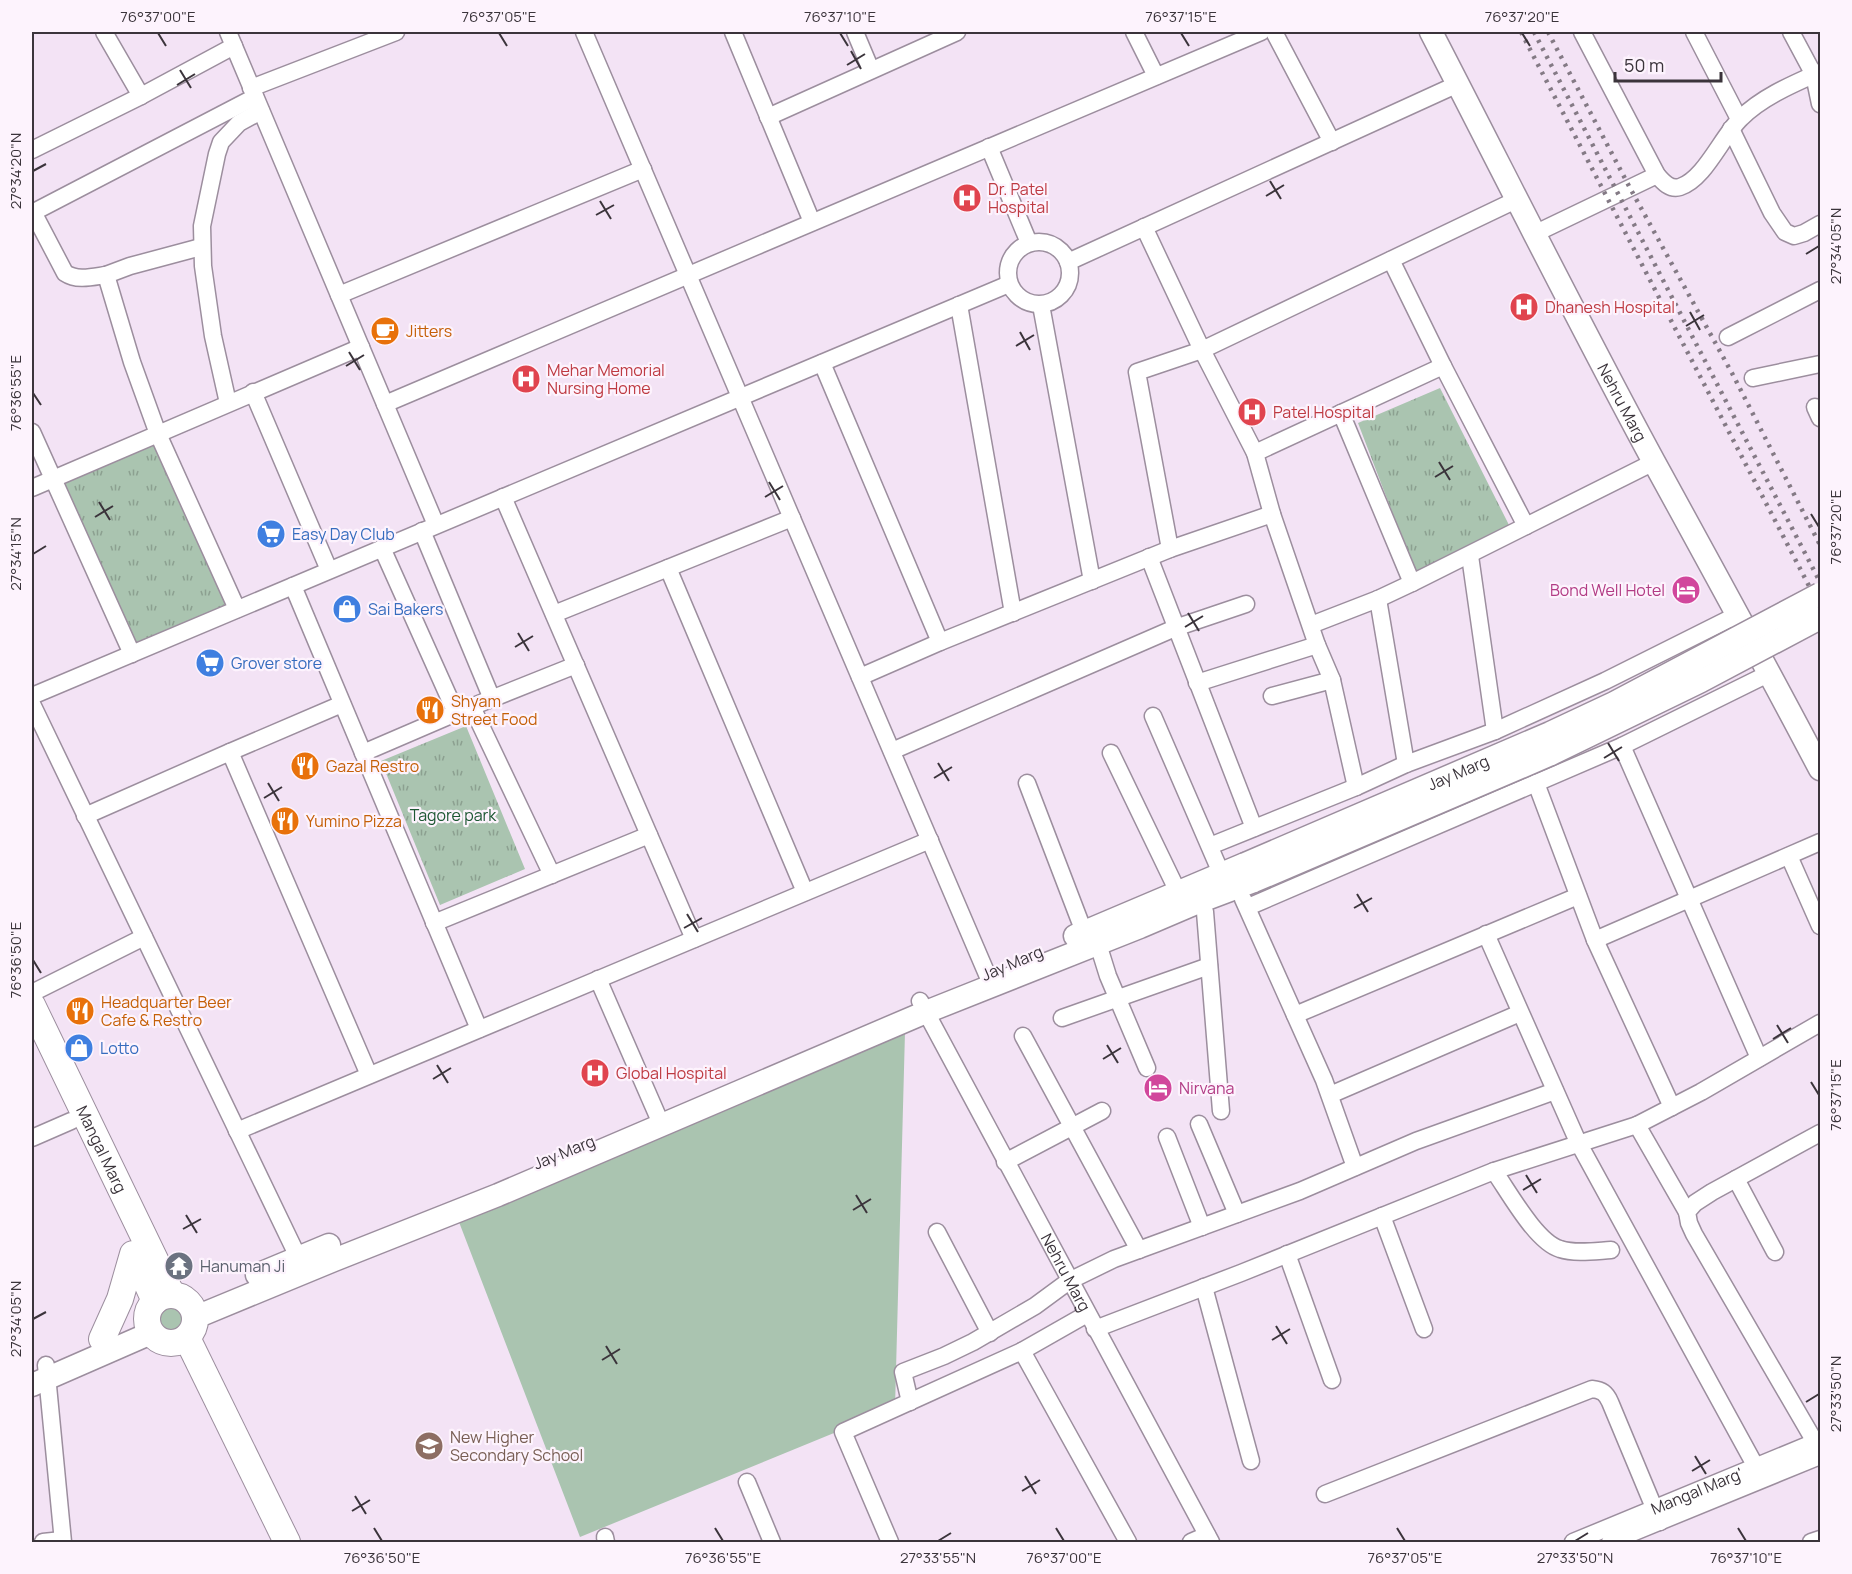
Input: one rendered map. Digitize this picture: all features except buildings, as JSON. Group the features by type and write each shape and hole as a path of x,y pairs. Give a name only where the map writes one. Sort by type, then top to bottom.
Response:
{"main road":[{"name":"Nehru Marg","path":"1431,32 1515,200 1821,769"},
{"name":"Jay Marg","path":"1091,938 1178,892 1241,883 1614,703 1821,594"},
{"name":"Jay Marg","path":"171,1319 334,1260 498,1195 660,1120 923,1007 1091,938 1201,901 1549,755 1821,618"},
{"name":"Mangal Marg","path":"32,1005 270,1542"},
{"name":"Mangal Marg","path":"32,1039 133,1254 171,1319 287,1542"},
{"name":"Jay Marg","path":"171,1319 298,1257 564,1153 660,1120"},
{"path":"102,1340 120,1299 133,1254"},
{"path":"39,1375 102,1340 171,1319"},
{"path":"39,1375 171,1319"}],"street":[{"path":"104,32 141,96"},
{"path":"201,247 130,266 106,275 71,278 65,273 32,212 256,98 396,32"},
{"path":"584,32 989,980"},
{"path":"733,32 812,222"},
{"path":"855,32 871,70"},
{"path":"768,117 957,32"},
{"path":"1134,32 1156,76"},
{"path":"385,404 1261,32"},
{"path":"1274,32 1332,142"},
{"path":"1582,32 1657,175 1672,188 1680,187 1688,182 1713,157 1735,124 1768,98 1817,74"},
{"path":"1694,32 1772,213 1785,232 1794,236 1821,224"},
{"path":"1791,32 1817,74 1821,104"},
{"path":"32,150 141,96 231,39 385,404 492,699"},
{"path":"1068,262 1458,84"},
{"path":"228,403 213,336 201,247 202,226 221,142 239,123 256,98"},
{"path":"989,147 1029,243"},
{"path":"339,295 643,169"},
{"path":"1534,234 1657,175"},
{"path":"1170,549 1137,372 1202,350 1515,200"},
{"path":"1144,227 1202,350 1255,453 1272,514 1317,645 1332,680 1356,787"},
{"path":"1029,243 1048,243 1064,254 1068,262 1070,273 1068,284 1053,302 1041,305 1028,303 1016,296 1009,284 1007,274 1013,255 1029,243"},
{"path":"1391,260 1526,526"},
{"path":"106,275 132,362 158,434 237,609"},
{"path":"32,696 1009,284"},
{"path":"1728,337 1821,290"},
{"path":"959,305 1013,613"},
{"path":"1041,305 1092,580"},
{"path":"32,488 361,347"},
{"path":"822,363 940,642"},
{"path":"1753,378 1821,364"},
{"path":"1255,453 1443,366"},
{"path":"254,392 329,570"},
{"path":"1341,413 1412,583"},
{"path":"32,432 132,654"},
{"path":"1311,625 1378,599 1470,556 1654,462"},
{"path":"503,497 694,939"},
{"path":"860,677 1149,557 1272,514"},
{"path":"554,615 792,518"},
{"path":"382,548 456,713"},
{"path":"1470,556 1495,731"},
{"path":"1149,557 1254,828"},
{"path":"668,568 804,892"},
{"path":"293,586 479,1029"},
{"path":"1378,599 1406,764"},
{"path":"892,751 1175,628 1246,604"},
{"path":"1210,846 1356,787 1406,764 1495,731 1605,681 1739,614"},
{"path":"1197,683 1317,645"},
{"path":"363,753 576,665"},
{"path":"1241,883 1536,783 1622,746 1770,673"},
{"path":"1272,696 1332,680"},
{"path":"32,704 298,1257"},
{"path":"85,816 342,704"},
{"path":"472,707 552,875"},
{"path":"1153,716 1210,846 1241,883 1330,1095 1355,1167"},
{"path":"1622,746 1760,1058"},
{"path":"230,752 369,1076"},
{"path":"1111,753 1178,892"},
{"path":"1027,783 1147,1068"},
{"path":"1536,783 1595,940 1672,1107"},
{"path":"434,923 649,835"},
{"path":"237,1131 930,840"},
{"path":"1595,940 1821,842"},
{"path":"1789,856 1821,926"},
{"path":"1295,1015 1578,896"},
{"path":"1201,901 1204,912 1221,1111"},
{"path":"1486,934 1578,1142 1756,1467"},
{"path":"32,993 144,937"},
{"path":"1062,1018 1209,966"},
{"path":"598,979 660,1120"},
{"name":"Nehru Marg","path":"923,1007 1209,1539"},
{"path":"1330,1095 1520,1013"},
{"path":"890,1542 843,1432 1091,1321 1204,1287 1494,1171 1578,1142 1637,1125 1821,1023"},
{"path":"1023,1036 1140,1250"},
{"path":"910,1402 903,1372 944,1356 990,1333 1035,1306 1069,1281 1114,1258 1299,1191 1416,1141 1555,1091"},
{"path":"1005,1162 1102,1111"},
{"path":"32,1138 71,1121"},
{"path":"1199,1124 1237,1214"},
{"path":"1610,1542 1819,1446 1694,1234 1687,1212 1637,1125"},
{"path":"1687,1212 1695,1203 1821,1133"},
{"path":"1167,1137 1202,1227"},
{"path":"1494,1171 1533,1225 1554,1247 1571,1251 1611,1250"},
{"path":"1736,1179 1775,1252"},
{"path":"1382,1216 1424,1329"},
{"path":"937,1232 990,1333"},
{"path":"1287,1254 1332,1380"},
{"path":"1204,1287 1251,1461"},
{"path":"1022,1351 1128,1542"},
{"path":"39,1375 62,1541 43,1542"},
{"path":"1325,1494 1592,1389 1606,1394 1651,1523"},
{"name":"Mangal Marg'","path":"1573,1542 1651,1523 1756,1467 1819,1446"},
{"path":"747,1482 772,1542"},
{"path":"1191,1542 1209,1539"},
{"path":"1811,1542 1821,1539"}],"green space":[{"path":"1440,388 1509,525 1415,572 1358,423"},
{"path":"156,442 229,610 136,644 60,480"},
{"name":"Tagore park","path":"466,726 525,869 440,905 381,761"},
{"path":"905,1032 895,1408 580,1537 459,1222"},
{"path":"167,1305 180,1311 186,1324 180,1337 167,1343 154,1337 148,1324 154,1311"}],"railway":[{"path":"1521,32 1820,607"},
{"path":"1534,32 1820,582"},
{"path":"1548,32 1630,188 1733,375 1820,545"}],"place":[{"name":"Dr. Patel Hospital","path":"967,198"},
{"name":"Dhanesh Hospital","path":"1524,307"},
{"name":"Jitters","path":"385,331"},
{"name":"Mehar Memorial Nursing Home","path":"526,379"},
{"name":"Patel Hospital","path":"1252,412"},
{"name":"Easy Day Club","path":"271,534"},
{"name":"Bond Well Hotel","path":"1686,590"},
{"name":"Sai Bakers","path":"347,609"},
{"name":"Grover store","path":"210,663"},
{"name":"Shyam Street Food","path":"430,710"},
{"name":"Gazal Restro","path":"305,766"},
{"name":"Yumino Pizza","path":"285,821"},
{"name":"Headquarter Beer Cafe & Restro","path":"80,1011"},
{"name":"Lotto","path":"79,1048"},
{"name":"Global Hospital","path":"595,1073"},
{"name":"Nirvana","path":"1158,1088"},
{"name":"Hanuman Ji","path":"179,1266"},
{"name":"New Higher Secondary School","path":"429,1446"}]}
